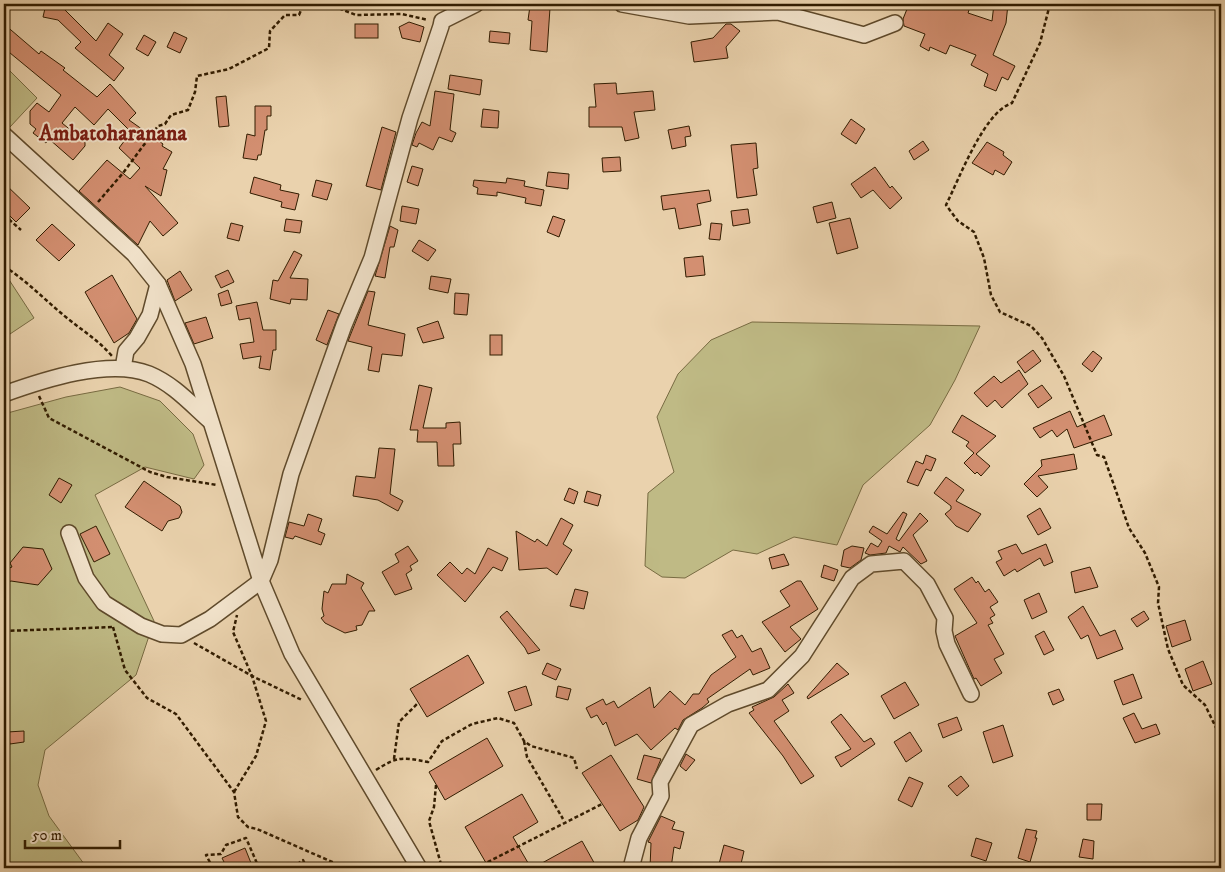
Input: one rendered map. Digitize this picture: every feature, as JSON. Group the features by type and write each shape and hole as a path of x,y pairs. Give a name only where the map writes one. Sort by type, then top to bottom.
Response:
{"street":[{"path":"69,533 86,578 104,603 141,626 162,634 181,635 210,619 261,581 270,560 291,474 344,325 372,258 410,118 442,22 476,4"},
{"path":"622,4 689,16 778,12 864,35 894,23"},
{"path":"4,135 134,254 158,284 192,364 261,581 292,654 419,868"},
{"path":"123,368 126,351 137,338 150,315 158,284"},
{"path":"4,394 33,384 78,373 123,368 148,374 177,390 210,421"},
{"path":"631,868 639,838 661,796 660,782 691,726 728,704 768,690 802,656 852,578 871,564 904,561 927,584 945,618 944,632 947,644 971,694"}],"path":[{"path":"1050,4 1040,42 1012,103 1003,106 982,129 946,205 958,221 974,232 984,258 991,295 1000,312 1031,326 1042,338 1064,376 1097,455 1104,457 1129,528 1145,553 1159,587 1158,603 1166,641 1183,684 1205,705 1221,738"},
{"path":"90,214 124,173 158,126 166,124 171,115 188,110 195,92 197,76 229,69 269,48 270,31 285,15 298,15 302,8 312,5 338,8 356,15 402,14 424,18 441,26"},
{"path":"4,215 21,230"},
{"path":"4,266 37,291 66,318 100,342 123,368"},
{"path":"33,384 49,418 150,472 166,478 231,487"},
{"path":"234,792 256,756 266,721 252,676 233,632 241,596"},
{"path":"4,631 141,626"},
{"path":"112,627 124,670 147,698 176,714 234,792 238,817 248,828 257,829 346,868"},
{"path":"181,635 252,676 324,710"},
{"path":"394,759 399,722 418,703"},
{"path":"364,778 394,759 409,758 428,762 442,741 472,724 498,718 514,723 524,741 527,758 563,819"},
{"path":"524,741 531,746 574,758 577,769"},
{"path":"436,785 434,807 429,821 442,868"},
{"path":"476,868 602,804"},
{"path":"213,868 206,855 221,854 226,844 246,838 260,868"},
{"path":"292,868 303,860 307,868"}],"shaded area":[{"path":"4,65 37,98 10,127 4,121"},
{"path":"4,272 34,318 4,338"},
{"path":"752,322 980,326 955,380 930,425 863,485 837,545 794,537 757,554 733,550 685,578 662,577 645,566 648,493 674,472 657,417 678,374 711,340"},
{"path":"120,387 160,401 193,434 204,465 194,479 145,467 95,495 154,621 136,675 45,750 38,785 49,816 87,868 4,868 4,414 66,397"}],"building":[{"path":"46,4 64,4 63,8 96,41 108,23 123,34 109,55 124,68 114,81 75,48 81,42 58,20 43,17"},
{"path":"909,4 917,4 930,9 932,4 943,9 944,4 971,4 968,13 992,21 994,4 1008,4 1006,23 993,55 1015,66 1008,80 1002,77 996,91 984,86 988,74 971,65 976,55 950,45 946,54 930,47 929,51 920,46 925,34 904,26 903,19"},
{"path":"530,6 550,8 547,52 530,50 532,21 528,20"},
{"path":"409,22 424,27 420,42 402,38 399,27"},
{"path":"4,24 39,54 41,51 65,68 63,70 97,97 110,84 136,113 129,120 172,152 163,169 167,170 161,196 145,186 178,223 163,236 150,221 138,245 79,191 107,160 130,179 140,168 119,148 131,132 108,109 94,125 75,107 62,123 85,142 85,146 73,160 49,139 46,143 33,133 36,129 30,124 30,111 37,103 49,112 61,95 4,48"},
{"path":"355,24 378,24 378,38 355,38"},
{"path":"726,24 731,24 740,31 726,47 728,58 694,62 691,42 713,38"},
{"path":"490,31 510,33 509,44 489,42"},
{"path":"174,32 187,38 180,53 167,47"},
{"path":"144,35 156,42 148,56 136,49"},
{"path":"450,75 482,80 480,95 448,89"},
{"path":"616,83 617,94 653,91 655,110 634,112 639,138 625,141 622,127 589,127 589,107 596,107 594,84"},
{"path":"435,91 454,94 450,130 456,133 452,142 439,137 433,150 419,143 417,147 412,145 422,122 430,126"},
{"path":"226,96 229,126 219,127 216,97"},
{"path":"255,106 271,106 271,116 267,116 267,130 265,130 261,155 258,155 257,160 243,158 247,134 255,136"},
{"path":"483,109 499,111 498,128 481,127"},
{"path":"851,119 865,129 856,144 841,134"},
{"path":"689,126 691,136 685,137 686,146 672,149 668,130"},
{"path":"382,127 396,132 381,190 366,186"},
{"path":"923,141 929,150 914,160 909,151"},
{"path":"987,142 1004,152 1003,155 1012,162 1004,175 995,170 993,175 972,163"},
{"path":"756,143 758,168 753,169 757,195 737,198 731,145"},
{"path":"620,157 621,171 603,172 602,158"},
{"path":"412,166 423,169 418,186 407,182"},
{"path":"875,167 890,188 892,186 902,198 890,209 873,190 861,198 851,184"},
{"path":"548,172 569,174 568,189 546,186"},
{"path":"254,177 281,185 280,190 299,194 295,210 281,207 282,202 250,193"},
{"path":"507,178 525,181 524,186 544,190 541,206 525,203 526,198 497,192 497,196 477,194 478,188 473,186 474,180 506,183"},
{"path":"316,180 332,184 327,200 312,196"},
{"path":"4,183 30,208 16,222 4,210"},
{"path":"709,190 711,201 697,204 701,225 679,229 675,208 663,210 661,196"},
{"path":"832,202 836,218 817,223 813,207"},
{"path":"402,206 419,209 416,224 400,221"},
{"path":"748,209 750,223 733,226 731,211"},
{"path":"553,216 565,220 559,237 547,232"},
{"path":"850,218 858,248 837,254 829,223"},
{"path":"286,219 302,221 300,233 284,231"},
{"path":"231,223 243,226 239,241 227,238"},
{"path":"711,223 722,224 720,240 709,239"},
{"path":"52,224 75,245 59,261 36,240"},
{"path":"390,226 398,230 394,247 390,247 385,278 375,276"},
{"path":"419,240 436,250 428,261 412,251"},
{"path":"294,251 302,255 290,278 308,279 307,300 291,299 290,304 270,299 273,280 278,281"},
{"path":"703,256 705,275 686,277 684,258"},
{"path":"228,270 234,282 221,288 215,276"},
{"path":"180,271 192,290 175,301 167,280"},
{"path":"112,275 137,319 129,333 114,343 85,292"},
{"path":"431,276 451,279 448,293 429,289"},
{"path":"228,290 232,303 221,306 218,294"},
{"path":"368,291 375,292 368,325 405,334 402,356 382,354 379,372 368,370 372,347 348,341"},
{"path":"455,293 469,294 467,315 454,314"},
{"path":"257,302 263,330 276,330 276,350 273,350 270,370 259,368 261,356 243,359 240,344 254,342 250,318 239,320 236,306"},
{"path":"328,310 339,314 327,345 316,340"},
{"path":"206,317 213,338 194,344 185,323"},
{"path":"438,321 444,338 423,343 417,328"},
{"path":"490,335 502,335 502,355 490,355"},
{"path":"1033,350 1041,361 1025,373 1017,362"},
{"path":"1093,351 1102,358 1092,372 1082,364"},
{"path":"1019,370 1028,384 1002,408 995,400 987,407 974,393 994,376 1001,383"},
{"path":"419,385 432,388 423,428 446,428 446,423 460,422 461,444 453,444 454,466 438,466 437,442 417,442 418,430 410,430"},
{"path":"1042,385 1052,398 1038,408 1028,394"},
{"path":"1070,411 1077,427 1104,415 1112,435 1074,448 1067,429 1057,437 1052,430 1040,438 1033,428"},
{"path":"962,415 996,436 976,454 990,466 981,476 977,472 975,474 964,463 974,453 966,446 969,442 952,432"},
{"path":"379,448 395,449 390,494 403,501 398,511 378,500 353,496 356,476 375,478"},
{"path":"1074,454 1077,469 1038,476 1048,487 1037,497 1024,484 1042,466 1041,460"},
{"path":"926,455 936,459 931,471 926,469 918,486 907,482 916,461 923,464"},
{"path":"946,477 964,490 956,501 981,514 968,532 956,526 945,514 951,509 951,506 934,493"},
{"path":"59,478 72,485 61,503 49,495"},
{"path":"144,481 180,506 182,512 179,518 168,521 162,531 125,507"},
{"path":"569,488 578,492 574,504 564,500"},
{"path":"587,491 601,495 598,506 584,502"},
{"path":"1040,508 1051,528 1038,535 1027,516"},
{"path":"903,512 907,514 896,539 899,541 920,513 928,521 913,535 927,561 921,564 903,547 900,552 889,546 886,553 870,555 865,553 871,543 878,547 882,541 869,532 873,526 887,534"},
{"path":"308,514 322,519 318,531 325,534 321,545 295,536 293,539 285,537 289,522 304,526"},
{"path":"561,518 573,525 563,544 572,550 557,575 547,568 519,570 516,531 535,542 537,539 547,546"},
{"path":"96,526 110,554 94,562 80,534"},
{"path":"1016,544 1022,554 1046,544 1053,562 1044,566 1040,558 1017,572 1015,569 1004,576 996,562 1002,559 998,551"},
{"path":"408,546 418,561 410,566 412,570 406,574 412,589 395,595 382,572 399,562 395,554"},
{"path":"852,546 864,548 861,560 850,568 841,566 844,550"},
{"path":"23,547 43,549 52,569 38,585 11,581 4,584 4,570 12,567 10,563"},
{"path":"488,548 508,558 502,571 493,567 465,602 437,575 450,562 462,574 467,568 475,574"},
{"path":"784,554 789,565 772,569 769,558"},
{"path":"824,565 838,570 834,581 821,577"},
{"path":"1090,567 1098,587 1075,593 1071,572"},
{"path":"347,574 364,583 361,588 375,611 369,611 362,625 356,626 357,630 345,633 325,623 321,618 324,616 322,609 324,591 328,593 332,584 346,584"},
{"path":"972,577 976,583 978,581 985,592 989,589 998,602 990,607 995,615 990,618 993,623 988,625 1004,654 994,659 1002,673 981,686 976,678 974,679 955,636 977,623 954,589"},
{"path":"797,581 801,581 818,609 790,627 801,639 785,652 762,622 790,606 780,591"},
{"path":"575,589 588,592 584,609 570,606"},
{"path":"1039,593 1047,612 1032,619 1024,600"},
{"path":"1083,606 1100,636 1115,630 1123,649 1097,659 1088,635 1081,639 1068,617"},
{"path":"507,611 540,650 528,654 500,617"},
{"path":"1144,611 1149,619 1137,627 1131,619"},
{"path":"1185,620 1191,640 1172,647 1166,626"},
{"path":"732,630 737,638 742,635 752,652 761,648 770,668 753,675 750,669 707,699 709,702 683,720 678,730 675,728 651,750 637,734 615,746 606,722 603,725 597,715 591,718 586,708 603,699 606,705 614,701 618,708 650,687 654,708 670,691 685,705 693,694 699,694 711,675 736,657 722,635"},
{"path":"1044,631 1054,650 1044,655 1035,636"},
{"path":"468,655 484,683 427,717 410,689"},
{"path":"1203,661 1212,684 1193,691 1185,669"},
{"path":"547,663 561,669 556,680 542,674"},
{"path":"837,663 849,674 808,699 807,697"},
{"path":"1133,674 1142,698 1123,705 1114,681"},
{"path":"905,682 919,705 894,719 881,696"},
{"path":"788,684 794,693 782,700 789,711 774,721 814,776 801,784 783,756 749,713 754,710 752,707 774,697"},
{"path":"526,686 532,705 515,711 508,692"},
{"path":"558,686 571,689 568,700 556,697"},
{"path":"1059,689 1064,700 1053,705 1048,693"},
{"path":"1134,713 1142,729 1156,724 1160,734 1135,743 1123,718"},
{"path":"841,714 864,742 871,738 875,744 841,767 835,757 851,749 831,722"},
{"path":"957,717 962,730 943,738 938,724"},
{"path":"1003,725 1013,756 993,763 983,732"},
{"path":"24,731 24,742 10,744 7,732"},
{"path":"910,732 922,751 906,762 894,742"},
{"path":"487,738 503,766 445,800 429,772"},
{"path":"686,754 695,760 686,771 680,766"},
{"path":"611,755 644,807 638,820 620,831 582,773"},
{"path":"644,755 661,759 651,783 637,779"},
{"path":"961,776 969,786 957,796 948,786"},
{"path":"909,777 923,783 912,807 898,800"},
{"path":"522,794 538,822 513,837 531,868 489,868 465,827"},
{"path":"1087,804 1102,804 1101,820 1087,820"},
{"path":"661,816 675,822 672,829 684,832 680,849 674,847 671,868 650,868 651,843 648,842"},
{"path":"1026,829 1037,831 1035,838 1037,838 1030,862 1018,858"},
{"path":"976,838 992,843 986,861 971,856"},
{"path":"1083,839 1094,841 1093,859 1079,857"},
{"path":"582,841 597,868 533,868"},
{"path":"724,845 744,851 740,868 719,864"},
{"path":"245,848 253,868 227,868 222,858"}],"district":[{"name":"Ambatoharanana","path":"113,132"}]}
